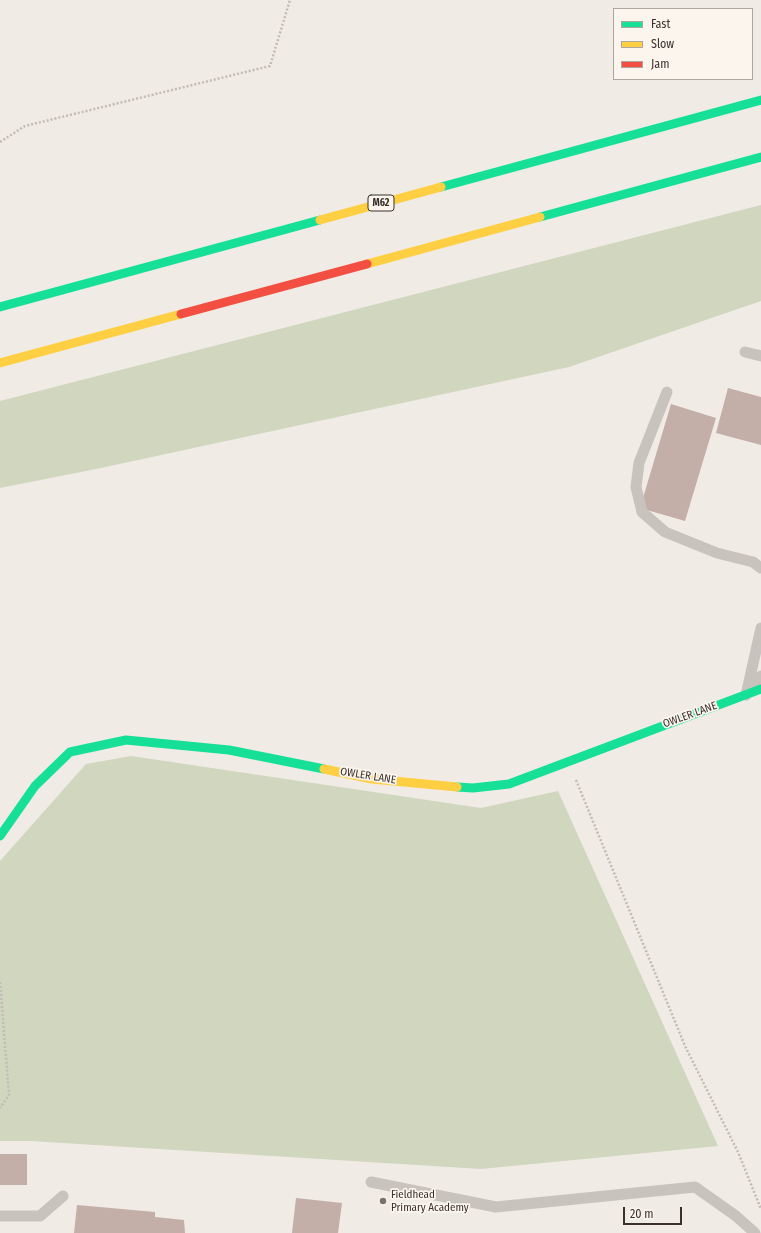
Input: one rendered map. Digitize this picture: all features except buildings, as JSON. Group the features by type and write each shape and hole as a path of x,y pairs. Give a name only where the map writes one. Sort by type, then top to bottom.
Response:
{"main road":[{"name":"M62","path":"0,307 761,100"},
{"path":"0,363 761,157"},
{"name":"OWLER LANE","path":"0,836 35,786 70,752 126,740 229,750 372,779 473,788 509,784 761,689"}],"lane":[{"path":"745,352 761,356"},
{"path":"667,392 639,463 636,487 642,512 665,532 717,553 753,562 761,568"},
{"path":"746,695 761,628"},
{"path":"746,695 761,676"},
{"path":"371,1182 496,1206 695,1188 736,1216 755,1233"},
{"path":"0,1216 40,1216 63,1196"}],"path":[{"path":"0,142 25,126 270,66 290,0"},
{"path":"568,762 685,1046 738,1152 761,1209"},
{"path":"0,982 9,1095 0,1108"}],"green space":[{"path":"761,205 761,301 569,367 101,468 0,488 0,401"},
{"path":"131,756 481,808 558,791 718,1146 481,1169 31,1141 0,1141 0,861 86,764"}],"traffic: fast":[{"path":"441,187 761,100"},
{"path":"540,217 761,157"},
{"path":"0,307 320,220"},
{"path":"457,787 473,788 509,784 761,689"},
{"path":"0,836 35,786 70,752 126,740 229,750 324,769"}],"traffic: slow":[{"path":"320,220 441,187"},
{"path":"367,264 540,217"},
{"path":"0,363 181,314"},
{"path":"324,769 372,779 457,787"}],"traffic: jam":[{"path":"181,314 367,264"}],"place":[{"name":"Fieldhead Primary Academy","path":"383,1201"}]}
